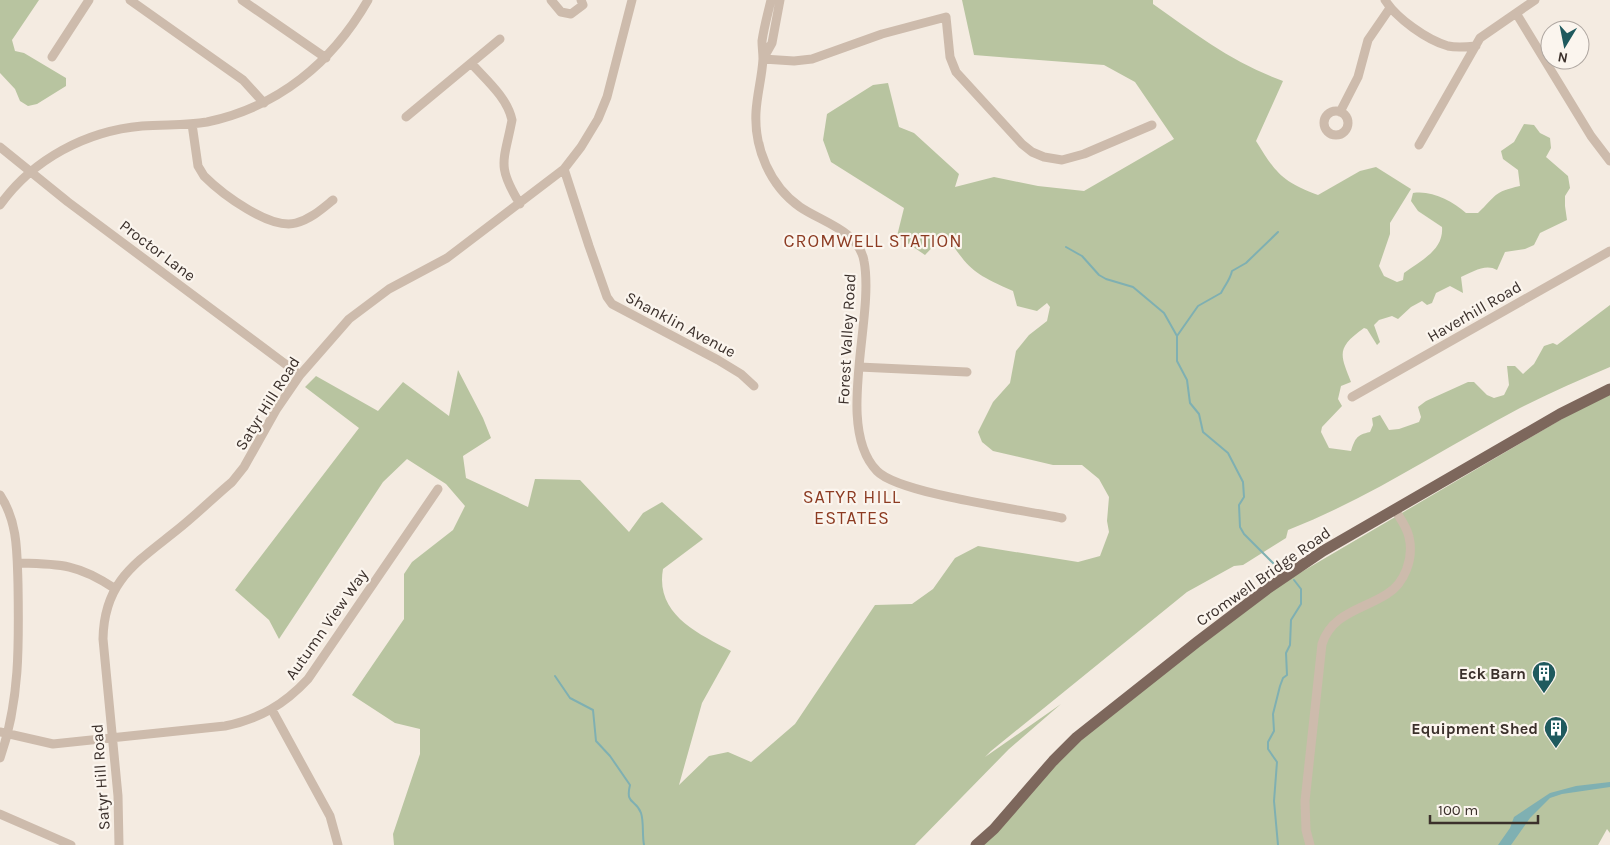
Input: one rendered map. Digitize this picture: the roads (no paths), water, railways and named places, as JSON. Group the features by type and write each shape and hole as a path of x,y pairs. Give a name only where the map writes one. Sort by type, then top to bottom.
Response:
{"main road":[{"name":"Cromwell Bridge Road","path":"976,845 994,829 1053,761 1077,737 1267,589 1323,551 1560,414 1610,389"}],"street":[{"path":"52,57 89,0"},
{"path":"130,0 243,80 264,103"},
{"path":"242,0 326,58"},
{"path":"0,204 29,172 68,147 100,134 137,127 192,124 234,115 264,103 300,81 326,58 344,37 368,0"},
{"path":"551,0 561,12 571,14 583,4 581,0"},
{"name":"Satyr Hill Road","path":"119,845 114,738 103,639 105,614 114,588 134,564 179,528 238,476 300,375 337,332 378,296 447,258 564,169 581,147 605,102 615,71 632,0"},
{"name":"Forest Valley Road","path":"771,0 762,43 763,59 756,129 761,152 778,187 800,207 844,232 859,248 864,259 865,298 859,367 858,414 859,438 863,451 883,477 908,487 1062,518"},
{"name":"Forest Valley Road","path":"763,59 772,43 780,0"},
{"path":"1419,145 1480,38 1535,0"},
{"path":"1340,112 1358,76 1368,40 1388,4 1405,22 1448,46 1476,46"},
{"path":"1516,13 1591,136 1610,161"},
{"path":"763,59 794,61 812,58 882,34 946,17 950,57 956,72 1032,152 1054,159 1072,158 1152,125"},
{"path":"406,116 500,38"},
{"path":"471,63 507,104 512,120 503,168 505,178 520,204"},
{"path":"192,124 196,158 204,176 264,218 296,223 315,215 332,200"},
{"name":"Proctor Lane","path":"0,147 29,172 300,375"},
{"name":"Shanklin Avenue","path":"564,169 606,296 612,304 718,360 741,374 754,386"},
{"name":"Haverhill Road","path":"1352,397 1610,251"},
{"path":"859,367 967,372"},
{"name":"Autumn View Way","path":"4,733 53,744 225,726 249,721 272,710 292,696 308,679 438,489"},
{"path":"0,495 10,513 18,563 19,665 0,758"},
{"path":"1310,845 1306,830 1305,801 1322,644 1325,635 1340,618 1387,594 1402,579 1410,559 1410,538 1395,510"},
{"path":"18,563 75,567 94,575 114,588"},
{"path":"272,710 330,816 338,845"},
{"path":"0,814 71,845"}],"water":[{"path":"1610,782 1610,787 1562,794 1550,798 1530,818 1511,845 1498,845 1510,828 1514,817 1550,793 1576,786"}],"waterway":[{"path":"1177,336 1198,306 1221,293 1232,271 1246,263 1278,232"},
{"path":"1066,247 1082,256 1099,275 1133,287 1164,313 1177,336 1177,361 1187,380 1190,403 1199,414 1203,432 1228,453 1243,482 1244,497 1239,505 1240,527 1244,534 1280,570"},
{"path":"1278,845 1274,801 1277,762 1268,749 1268,742 1274,731 1273,714 1280,686 1283,678 1287,675 1286,653 1290,645 1291,620 1301,604 1301,589 1294,580"},
{"path":"555,676 570,698 593,710 596,741 610,756 630,785 630,799 641,813 644,845"}],"place":[{"name":"Eck Barn","path":"1544,694"},
{"name":"Equipment Shed","path":"1556,749"}],"district":[{"name":"CROMWELL STATION","path":"873,241"},
{"name":"SATYR HILL ESTATES","path":"852,507"}]}
